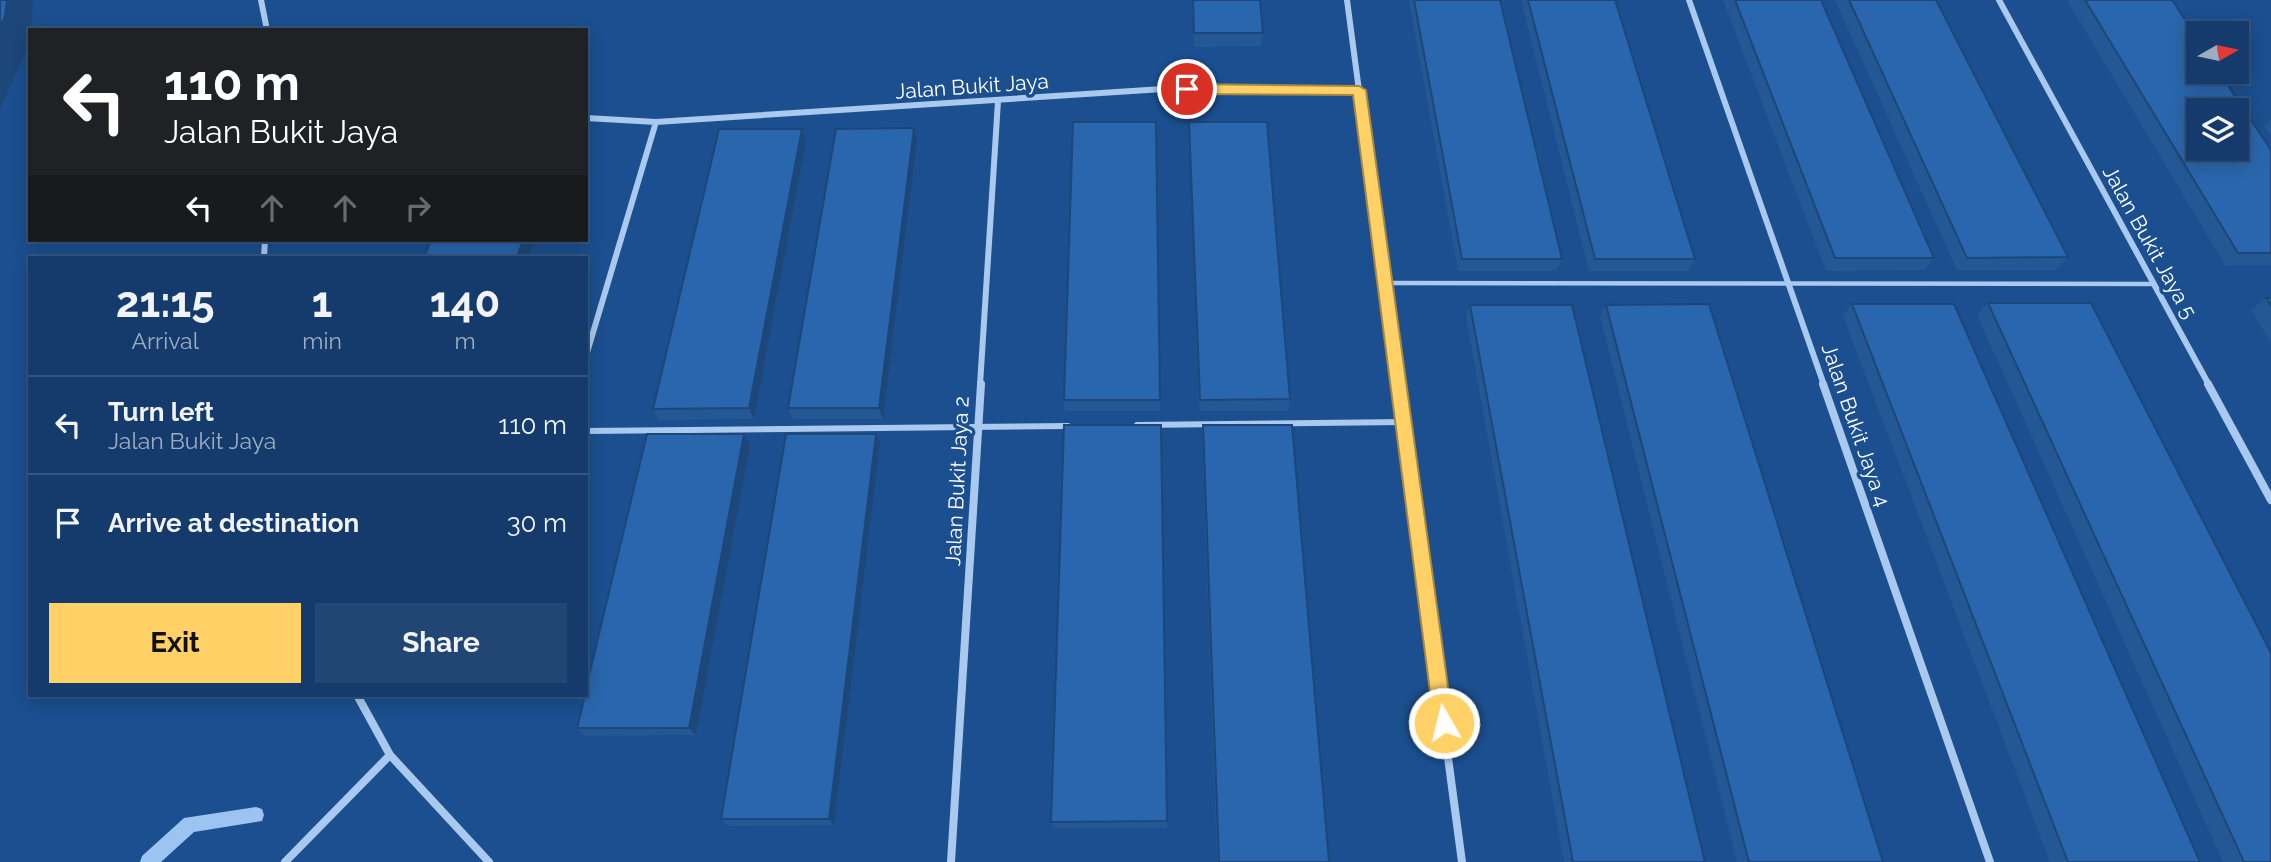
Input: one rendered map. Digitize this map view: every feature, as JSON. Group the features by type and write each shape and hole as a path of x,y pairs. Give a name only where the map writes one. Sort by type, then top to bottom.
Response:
{"street":[{"path":"261,0 267,28"},
{"path":"1348,0 1462,862"},
{"name":"Jalan Bukit Jaya 4","path":"1689,0 1990,862"},
{"name":"Jalan Bukit Jaya 5","path":"1999,0 2271,500"},
{"name":"Jalan Bukit Jaya","path":"588,118 656,122 1163,89 1359,90"},
{"name":"Jalan Bukit Jaya 2","path":"951,862 998,101"},
{"path":"588,349 656,122"},
{"path":"358,697 390,755 489,862"},
{"path":"285,862 390,755"}],"lane":[{"path":"1385,283 2153,284"},
{"path":"1124,425 1404,422"},
{"path":"588,431 1071,426"}],"building":[{"path":"0,0 7,0 0,27"},
{"path":"1193,0 1260,0 1263,33 1194,33"},
{"path":"1414,0 1500,0 1562,259 1462,259"},
{"path":"1528,0 1615,0 1695,259 1595,259"},
{"path":"1735,0 1821,0 1934,258 1835,258"},
{"path":"1849,0 1936,0 2068,257 1967,258"},
{"path":"2085,0 2172,0 2186,21 2186,84 2227,84 2236,98 2186,98 2186,161 2249,161 2249,117 2271,150 2271,253 2238,253"},
{"path":"1073,122 1156,122 1160,400 1064,400"},
{"path":"1189,122 1267,122 1290,399 1200,400"},
{"path":"914,128 879,408 788,408 836,129"},
{"path":"719,129 802,129 749,408 653,409"},
{"path":"430,242 522,242 517,256 424,256"},
{"path":"1988,303 2091,303 2271,653 2271,862 2244,862"},
{"path":"1709,304 1883,862 1749,862 1606,305"},
{"path":"1852,304 1954,304 2200,862 2068,862"},
{"path":"1470,305 1572,305 1705,862 1573,862"},
{"path":"1064,425 1161,425 1167,821 1051,822"},
{"path":"1203,425 1292,425 1329,862 1219,862"},
{"path":"647,434 744,434 689,728 577,728 585,697 588,697 588,680"},
{"path":"786,434 876,434 829,819 721,819"}],"waterway":[{"path":"148,862 190,824 256,815"}],"route":[{"path":"1187,89 1359,90 1444,723"}]}
